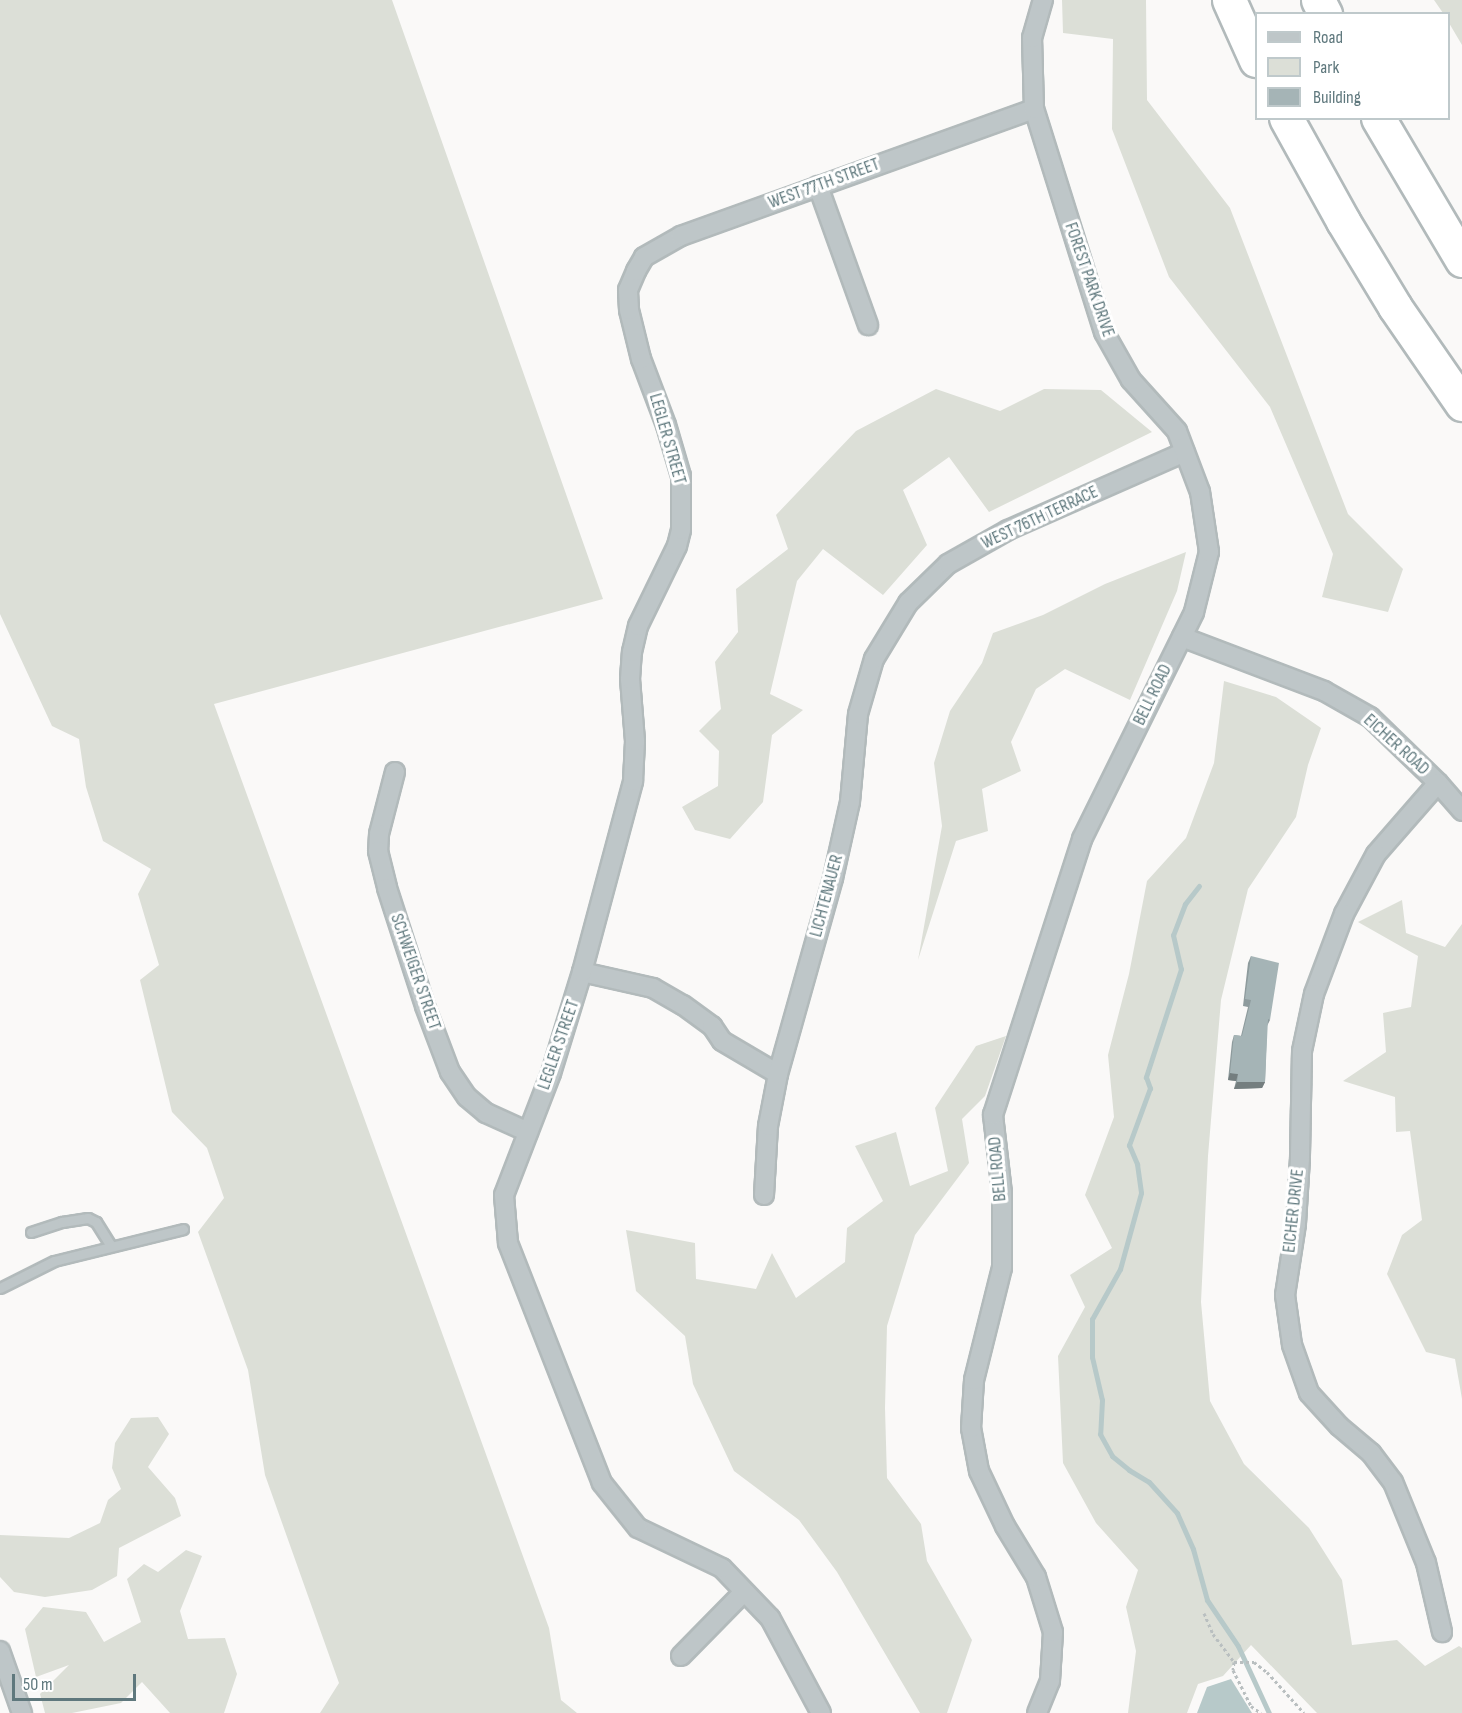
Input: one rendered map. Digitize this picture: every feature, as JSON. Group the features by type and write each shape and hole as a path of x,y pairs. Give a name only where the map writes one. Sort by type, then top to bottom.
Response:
{"highway":[{"path":"1229,0 1255,56"},
{"path":"1287,120 1389,298 1462,404"},
{"path":"1379,120 1462,260"}],"street":[{"name":"FOREST PARK DRIVE","path":"1043,0 1032,38 1034,109 1104,332 1131,380 1177,431 1200,492 1209,552 1194,612 1182,637"},
{"name":"WEST 77TH STREET","path":"632,282 644,257 672,241 1034,109"},
{"path":"818,186 868,325"},
{"name":"LEGLER STREET","path":"632,282 628,290 629,310 641,359 666,425 681,476 683,511 678,546 638,626 632,652 630,679 635,741 633,781 582,972 551,1073 504,1195 508,1243 602,1483 638,1528 722,1568 770,1618 821,1713"},
{"name":"WEST 76TH TERRACE","path":"908,603 948,564 1008,530 1185,452"},
{"name":"LICHTENAUER","path":"764,1195 768,1126 778,1074 833,878 848,813 858,714 874,659 908,603"},
{"name":"EICHER ROAD","path":"1182,637 1324,691 1370,717 1438,783 1462,811"},
{"name":"BELL ROAD","path":"1037,1713 1050,1681 1053,1632 1036,1577 1005,1526 979,1471 971,1428 974,1380 1002,1268 1002,1193 993,1115 1082,839 1182,637"},
{"name":"SCHWEIGER STREET","path":"396,772 380,834 378,851 387,888 450,1072 467,1097 486,1113 528,1132"},
{"name":"EICHER DRIVE","path":"1438,783 1376,854 1344,914 1314,993 1302,1051 1296,1224 1286,1296 1292,1346 1309,1393 1339,1426 1371,1453 1393,1482 1426,1563 1442,1632"},
{"path":"582,972 653,988 683,1005 712,1026 722,1041 778,1074"},
{"path":"681,1656 744,1592"},
{"path":"0,1651 22,1713"}],"lane":[{"path":"31,1232 62,1222 87,1218 96,1222 111,1246"},
{"path":"0,1288 54,1260 183,1229"}],"path":[{"path":"1204,1612 1213,1634 1234,1662 1233,1670 1251,1706 1261,1713"},
{"path":"1234,1662 1254,1662 1267,1672 1304,1713"}],"green space":[{"path":"0,0 392,0 603,599 214,704 549,1628 561,1700 577,1713 320,1713 339,1683 265,1475 248,1370 198,1232 224,1198 207,1148 172,1112 140,980 159,965 138,894 151,869 103,841 86,787 79,739 52,726 0,614"},
{"path":"1062,0 1146,0 1147,100 1230,208 1348,514 1403,569 1388,612 1322,597 1333,554 1270,407 1169,277 1112,129 1113,39 1063,33"},
{"path":"1434,0 1462,0 1462,45 1450,25 1450,12 1442,12"},
{"path":"936,389 1000,411 1044,389 1101,390 1152,432 989,512 949,457 903,490 927,545 883,595 823,549 797,581 770,694 803,710 772,735 763,802 730,839 695,830 682,807 718,786 719,751 699,731 721,709 715,662 738,632 736,589 788,549 776,515 856,431"},
{"path":"1186,552 1177,591 1130,700 1065,669 1036,689 1011,742 1021,771 982,789 988,831 956,841 918,960 942,826 934,763 950,711 982,663 993,633 1043,615 1105,584"},
{"path":"1224,681 1276,697 1321,728 1308,765 1296,817 1248,889 1221,1000 1208,1156 1201,1302 1210,1401 1244,1464 1309,1528 1342,1580 1352,1645 1397,1640 1425,1666 1459,1646 1462,1648 1462,1713 1317,1713 1251,1645 1223,1676 1198,1684 1187,1713 1128,1713 1136,1651 1126,1607 1138,1570 1096,1523 1063,1463 1058,1356 1085,1307 1070,1275 1112,1248 1085,1195 1114,1117 1108,1055 1129,974 1147,881 1186,838 1214,763"},
{"path":"1402,900 1406,933 1445,947 1462,924 1462,1399 1455,1359 1426,1352 1387,1274 1402,1235 1422,1220 1410,1131 1396,1132 1395,1097 1343,1081 1386,1052 1383,1013 1411,1007 1418,956 1358,922"},
{"path":"1006,1036 985,1096 962,1119 969,1163 915,1235 887,1326 885,1408 887,1478 921,1524 927,1561 972,1640 947,1713 920,1713 837,1572 799,1520 734,1471 693,1384 685,1336 636,1291 626,1230 695,1243 696,1279 756,1289 772,1253 796,1298 845,1262 847,1228 883,1201 855,1146 896,1132 910,1186 948,1171 935,1108 976,1046"},
{"path":"158,1417 169,1434 148,1467 175,1498 181,1516 119,1548 117,1576 92,1590 45,1597 14,1592 0,1577 0,1535 69,1538 100,1523 108,1500 121,1489 112,1468 115,1443 131,1418"},
{"path":"186,1550 202,1556 180,1611 188,1639 225,1638 237,1674 224,1713 170,1713 142,1682 121,1703 72,1713 45,1713 40,1694 69,1665 36,1677 25,1629 43,1607 86,1612 104,1642 141,1622 127,1579 144,1564 158,1572"}],"shaded area":[{"path":"1231,1679 1252,1713 1197,1713 1207,1687"}],"building":[{"path":"1251,956 1279,963 1270,1020 1268,1019 1265,1082 1237,1082 1238,1074 1230,1073 1234,1035 1242,1036 1251,1000 1245,999"}],"waterway":[{"path":"1199,886 1185,904 1173,935 1181,969 1146,1077 1150,1088 1129,1145 1137,1164 1141,1193 1120,1269 1092,1319 1092,1357 1102,1400 1100,1434 1112,1456 1149,1482 1177,1513 1193,1549 1207,1600 1238,1646 1269,1713"}]}
